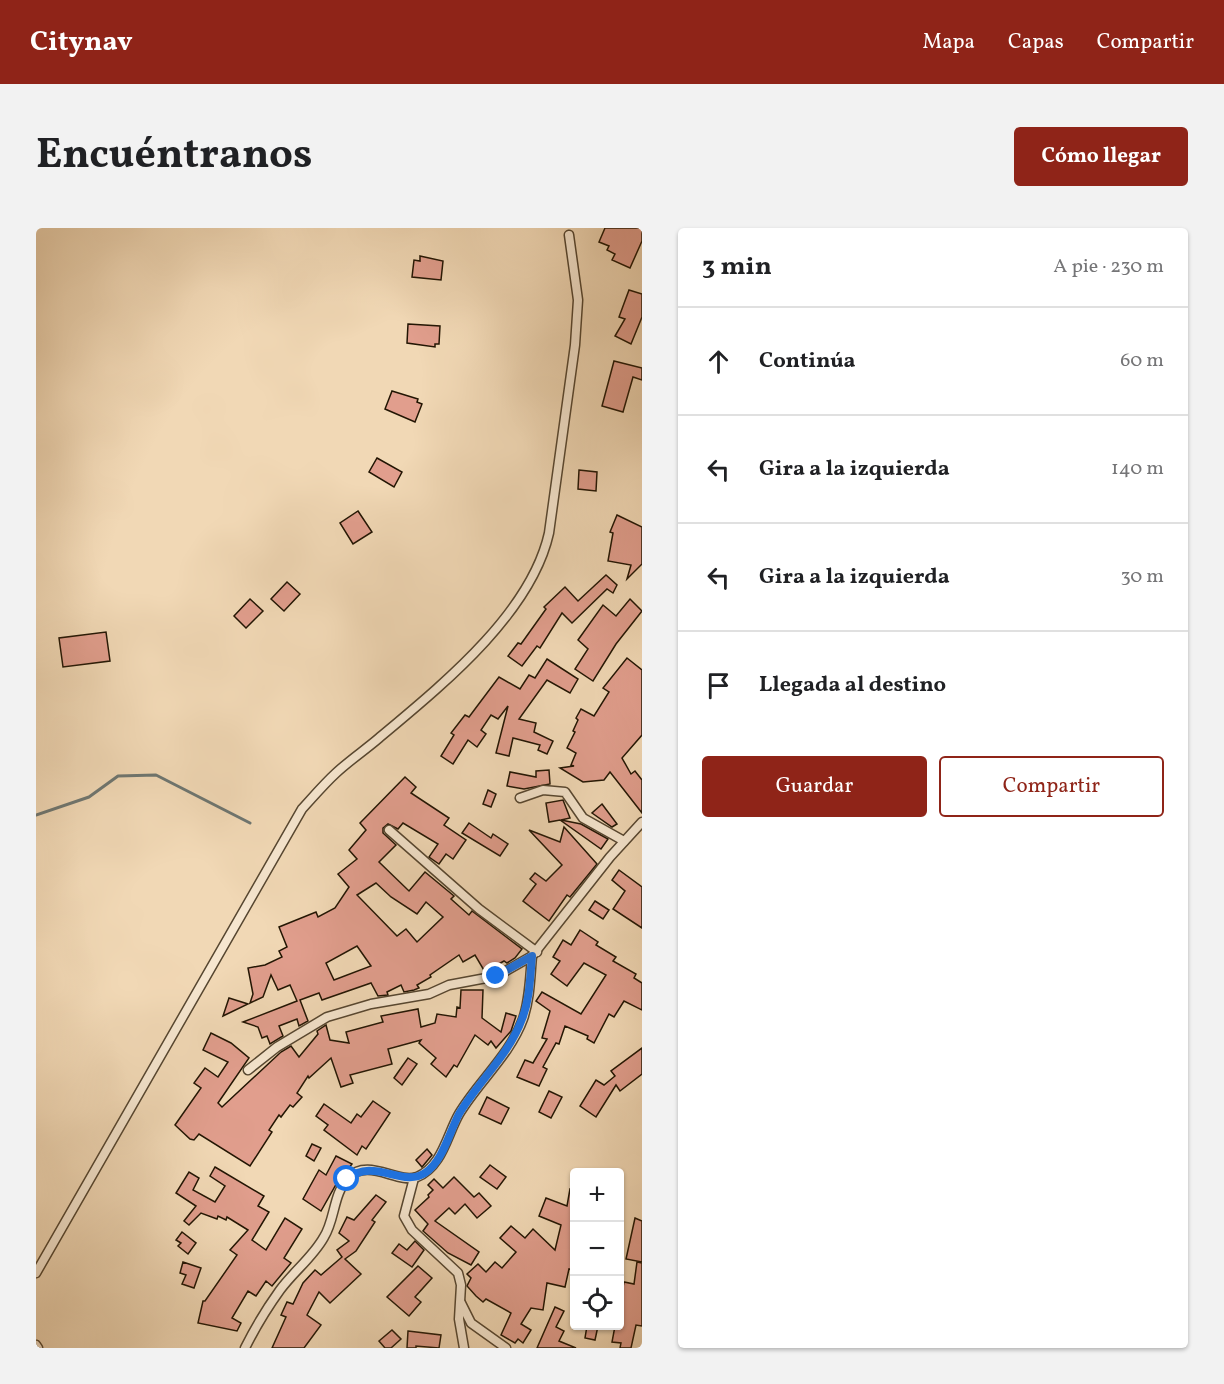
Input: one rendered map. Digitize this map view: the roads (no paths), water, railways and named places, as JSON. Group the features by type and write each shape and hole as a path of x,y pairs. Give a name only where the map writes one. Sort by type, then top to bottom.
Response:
{"street":[{"path":"36,1274 302,810 338,771 442,683 514,608 534,578 543,557 549,532 575,345 578,300 569,235"},
{"path":"520,798 543,790 564,792 583,818 624,841"},
{"path":"248,1070 277,1047 327,1017 371,1004 429,994 449,985 496,976 535,954 624,841 642,822"},
{"path":"389,830 479,909 535,954"},
{"path":"244,1348 281,1289 326,1236 340,1192 347,1179 356,1172 368,1170 414,1178 425,1173 436,1163 460,1114 504,1052 522,1020 529,994 535,954"},
{"path":"414,1178 404,1216 406,1224 458,1273 461,1285 464,1348"},
{"path":"460,1300 471,1323 506,1348"}],"waterway":[{"path":"36,815 89,797 118,776 156,775 250,823"}]}
